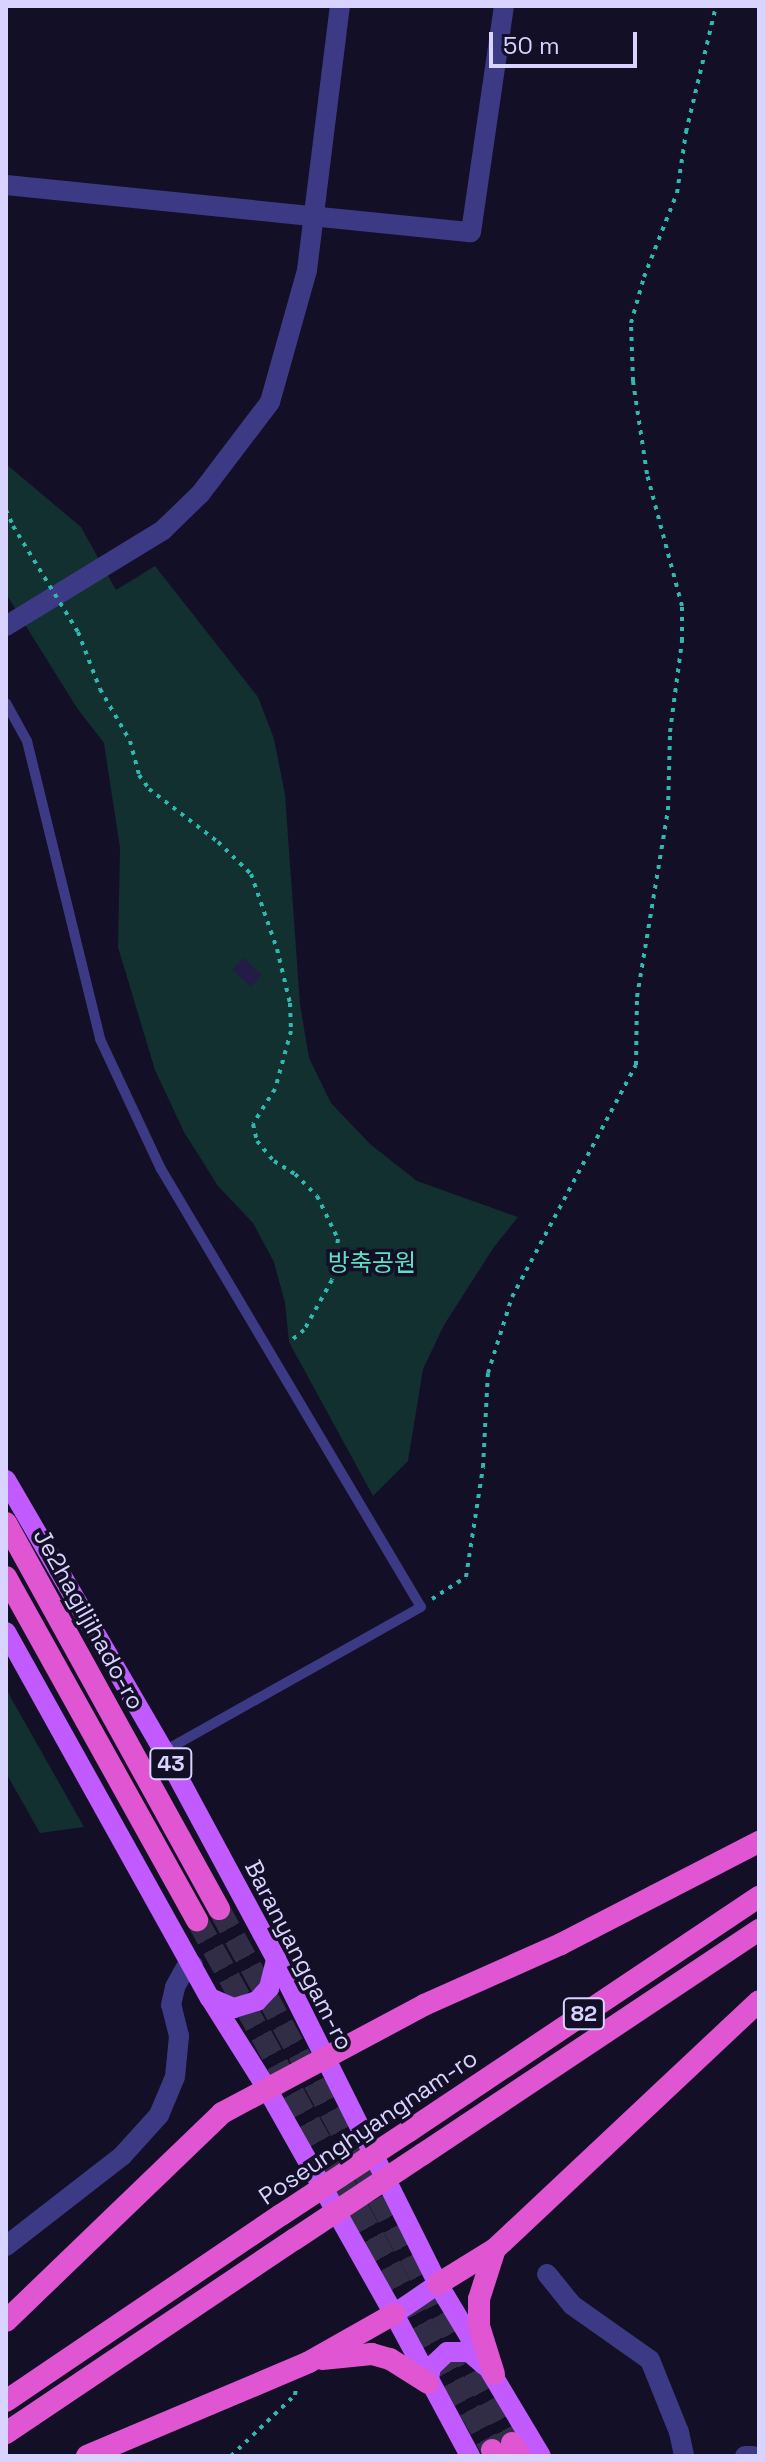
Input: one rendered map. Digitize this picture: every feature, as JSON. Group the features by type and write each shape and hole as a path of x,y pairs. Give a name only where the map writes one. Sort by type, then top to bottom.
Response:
{"highway":[{"name":"Je2hagiljihado-ro","path":"6,1523 219,1909"},
{"path":"6,1577 197,1920"},
{"path":"6,2321 222,2113 322,2056 424,2005 561,1944 759,1842"},
{"name":"Poseunghyangnam-ro","path":"6,2401 759,1897"},
{"name":"82","path":"6,2433 759,1930"},
{"path":"438,2284 495,2249 759,2001"},
{"path":"494,2374 479,2326 479,2299 495,2249"},
{"path":"87,2456 304,2364 394,2314"},
{"path":"304,2364 372,2354 390,2359 428,2383"}],"main road":[{"name":"Baranyanggam-ro","path":"6,1480 164,1751 276,1959 438,2284 541,2456"},
{"path":"6,1632 210,1998 266,2087 394,2314 428,2383 470,2456"},
{"path":"210,1998 234,2008 257,2001 269,1988 276,1959"},
{"path":"394,2314 438,2284"},
{"path":"428,2383 431,2367 447,2352 469,2352 494,2374"}],"street":[{"path":"6,626 163,530 201,493 270,402 307,270 311,216 340,6"},
{"path":"6,185 471,232 504,6"},
{"path":"6,2246 122,2156 159,2115 175,2077 179,2036 171,2005 175,1987 185,1969 193,1965"},
{"path":"547,2274 572,2305 650,2360 679,2432 684,2456"},
{"path":"745,2456 753,2456"}],"lane":[{"path":"6,703 27,741 100,1039 161,1169 421,1607 164,1751"}],"path":[{"path":"421,1607 466,1577 483,1467 488,1373 512,1297 636,1065 637,997 668,810 670,732 682,641 682,606 647,474 633,381 631,323 644,277 677,193 686,132 716,6"},
{"path":"6,510 78,632 100,689 130,741 139,775 149,789 218,842 251,874 272,934 290,1003 291,1031 275,1089 253,1124 257,1141 274,1161 295,1174 317,1196 338,1239 332,1280 304,1330 289,1342"},
{"path":"231,2456 295,2395 304,2364"}],"green space":[{"name":"방축공원","path":"6,464 81,527 116,590 155,566 258,697 274,739 285,794 300,1004 309,1058 331,1103 370,1144 417,1181 518,1217 494,1247 444,1325 423,1369 408,1461 373,1496 289,1342 285,1303 274,1262 253,1223 218,1186 184,1132 155,1070 118,947 120,848 104,743 77,708 6,594"},
{"path":"6,1689 84,1827 40,1833 6,1773"}],"building":[{"path":"243,958 262,975 251,987 232,970"}],"tunnel":[{"path":"219,1909 512,2443"},
{"path":"197,1920 492,2450"}]}
